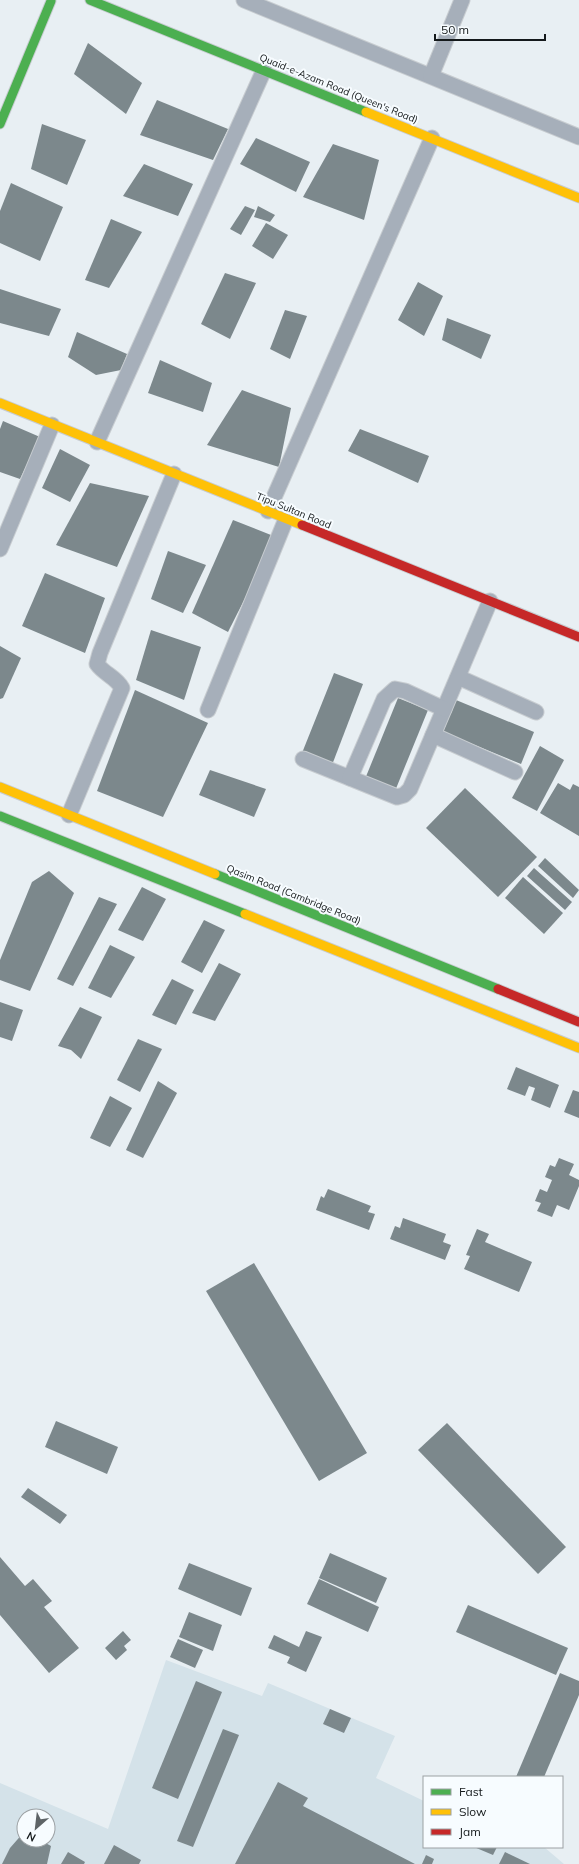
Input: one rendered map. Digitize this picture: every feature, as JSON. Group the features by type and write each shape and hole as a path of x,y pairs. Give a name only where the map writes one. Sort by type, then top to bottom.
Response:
{"main road":[{"name":"Quaid-e-Azam Road (Queen's Road)","path":"90,0 579,198"},
{"path":"0,124 53,1"},
{"name":"Tipu Sultan Road","path":"0,403 579,637"},
{"name":"Qasim Road (Cambridge Road)","path":"0,787 579,1022"},
{"path":"0,816 579,1048"}],"street":[{"path":"244,0 276,6 431,76 579,138"},
{"path":"431,76 462,0"},
{"path":"97,442 264,70"},
{"path":"268,511 432,138"},
{"path":"0,549 52,424"},
{"path":"69,815 122,688 118,680 102,670 97,664 174,474"},
{"path":"208,710 286,519"},
{"path":"303,759 397,797 404,795 410,789 490,601"},
{"path":"458,677 536,712"},
{"path":"350,778 384,699 395,689 405,691 444,709"},
{"path":"433,735 515,772"}],"shaded area":[{"path":"166,1660 262,1696 268,1683 395,1736 376,1778 423,1801 423,1848 545,1848 564,1864 0,1864 0,1783 108,1829"}],"building":[{"path":"88,43 142,83 126,114 74,74"},
{"path":"157,100 228,129 213,160 140,135"},
{"path":"42,124 86,140 67,185 31,169"},
{"path":"256,138 310,162 296,192 240,164"},
{"path":"333,144 379,160 364,220 303,197"},
{"path":"144,164 193,184 178,216 123,196"},
{"path":"11,183 63,207 40,261 0,243 0,211"},
{"path":"245,206 255,210 241,235 230,229"},
{"path":"258,206 275,215 270,222 254,217"},
{"path":"111,219 142,232 109,288 85,280"},
{"path":"266,223 288,235 273,259 252,246"},
{"path":"225,273 256,283 230,339 201,324"},
{"path":"418,282 443,296 424,336 398,320"},
{"path":"0,289 61,309 49,336 0,323"},
{"path":"285,310 307,316 290,359 270,349"},
{"path":"447,318 491,335 481,359 442,340"},
{"path":"77,332 127,354 121,370 96,375 68,357"},
{"path":"160,360 212,383 203,412 148,393"},
{"path":"242,390 291,408 279,467 207,445"},
{"path":"3,421 40,437 20,479 0,472 0,429"},
{"path":"360,429 429,456 418,483 348,451"},
{"path":"60,449 90,465 70,502 42,488"},
{"path":"90,483 149,496 117,567 56,545"},
{"path":"233,520 276,537 228,632 192,613"},
{"path":"168,551 206,565 183,613 151,599"},
{"path":"45,573 105,598 85,653 22,626"},
{"path":"151,630 201,647 184,700 136,680"},
{"path":"0,646 21,658 3,698 0,699"},
{"path":"334,673 363,684 332,765 302,753"},
{"path":"135,690 208,723 163,817 97,791"},
{"path":"398,698 428,710 395,791 365,779"},
{"path":"456,700 534,732 521,764 443,732"},
{"path":"540,746 564,760 537,811 512,798"},
{"path":"210,770 266,789 254,817 199,795"},
{"path":"558,783 570,790 573,784 579,787 579,836 540,813"},
{"path":"465,788 537,857 498,897 426,828"},
{"path":"545,858 579,890 573,898 538,866"},
{"path":"534,868 572,902 565,910 527,876"},
{"path":"49,871 74,893 30,991 0,980 0,960 32,882"},
{"path":"523,877 563,913 544,934 505,898"},
{"path":"142,887 166,899 143,941 118,930"},
{"path":"99,897 117,904 73,986 57,979"},
{"path":"204,920 225,930 202,973 181,962"},
{"path":"110,945 135,957 111,998 88,988"},
{"path":"219,963 241,974 215,1021 192,1013"},
{"path":"172,979 194,990 176,1025 152,1015"},
{"path":"0,1002 23,1010 12,1041 0,1037"},
{"path":"80,1007 102,1017 81,1059 71,1050 58,1046"},
{"path":"138,1039 162,1049 140,1092 117,1080"},
{"path":"516,1067 559,1085 550,1108 531,1100 535,1088 529,1086 525,1096 507,1089"},
{"path":"158,1081 177,1093 143,1158 126,1150"},
{"path":"573,1090 579,1092 579,1118 564,1112"},
{"path":"110,1096 132,1108 110,1147 90,1138"},
{"path":"559,1158 574,1164 569,1175 579,1180 579,1186 569,1210 557,1205 552,1217 537,1211 541,1203 535,1201 540,1189 547,1192 552,1180 545,1177 550,1165 555,1167"},
{"path":"328,1189 371,1206 368,1212 375,1214 369,1230 316,1210 321,1196 324,1198"},
{"path":"403,1218 446,1234 443,1242 451,1245 445,1260 390,1239 395,1226 400,1228"},
{"path":"477,1229 489,1234 485,1242 532,1262 519,1292 464,1269 470,1256 466,1255"},
{"path":"254,1263 367,1453 319,1481 206,1291"},
{"path":"56,1421 118,1447 107,1474 45,1447"},
{"path":"447,1423 566,1547 538,1574 418,1450"},
{"path":"28,1488 67,1515 60,1524 21,1497"},
{"path":"330,1553 387,1578 376,1603 319,1578"},
{"path":"0,1557 25,1586 33,1579 52,1601 44,1607 79,1648 49,1673 0,1615"},
{"path":"189,1563 252,1588 241,1616 178,1589"},
{"path":"319,1579 379,1607 368,1632 307,1604"},
{"path":"468,1605 568,1648 556,1675 456,1632"},
{"path":"189,1612 222,1625 213,1651 179,1637"},
{"path":"123,1631 131,1640 124,1646 127,1650 116,1660 105,1648"},
{"path":"306,1631 322,1637 306,1672 287,1663 290,1657 268,1648 274,1635 299,1647"},
{"path":"178,1639 203,1650 195,1668 170,1657"},
{"path":"560,1673 579,1681 579,1695 544,1776 516,1776"},
{"path":"196,1681 222,1692 178,1799 152,1788"},
{"path":"330,1709 351,1718 344,1733 323,1724"},
{"path":"223,1729 239,1735 193,1847 177,1841"},
{"path":"278,1782 308,1798 303,1806 415,1864 235,1864"},
{"path":"16,1841 16,1848 51,1848 47,1864 2,1864 10,1848"},
{"path":"114,1845 141,1860 139,1864 104,1864"},
{"path":"476,1848 496,1848 493,1855"},
{"path":"68,1852 85,1862 84,1864 61,1864"},
{"path":"505,1852 530,1864 499,1864"},
{"path":"426,1855 434,1859 432,1864 422,1864"}],"traffic: fast":[{"path":"90,0 366,112"},
{"path":"0,124 51,1"},
{"path":"0,816 245,914"},
{"path":"215,874 498,989"}],"traffic: slow":[{"path":"366,112 579,198"},
{"path":"0,403 302,525"},
{"path":"0,787 215,874"},
{"path":"245,914 579,1048"}],"traffic: jam":[{"path":"302,525 579,637"},
{"path":"498,989 579,1022"}]}
